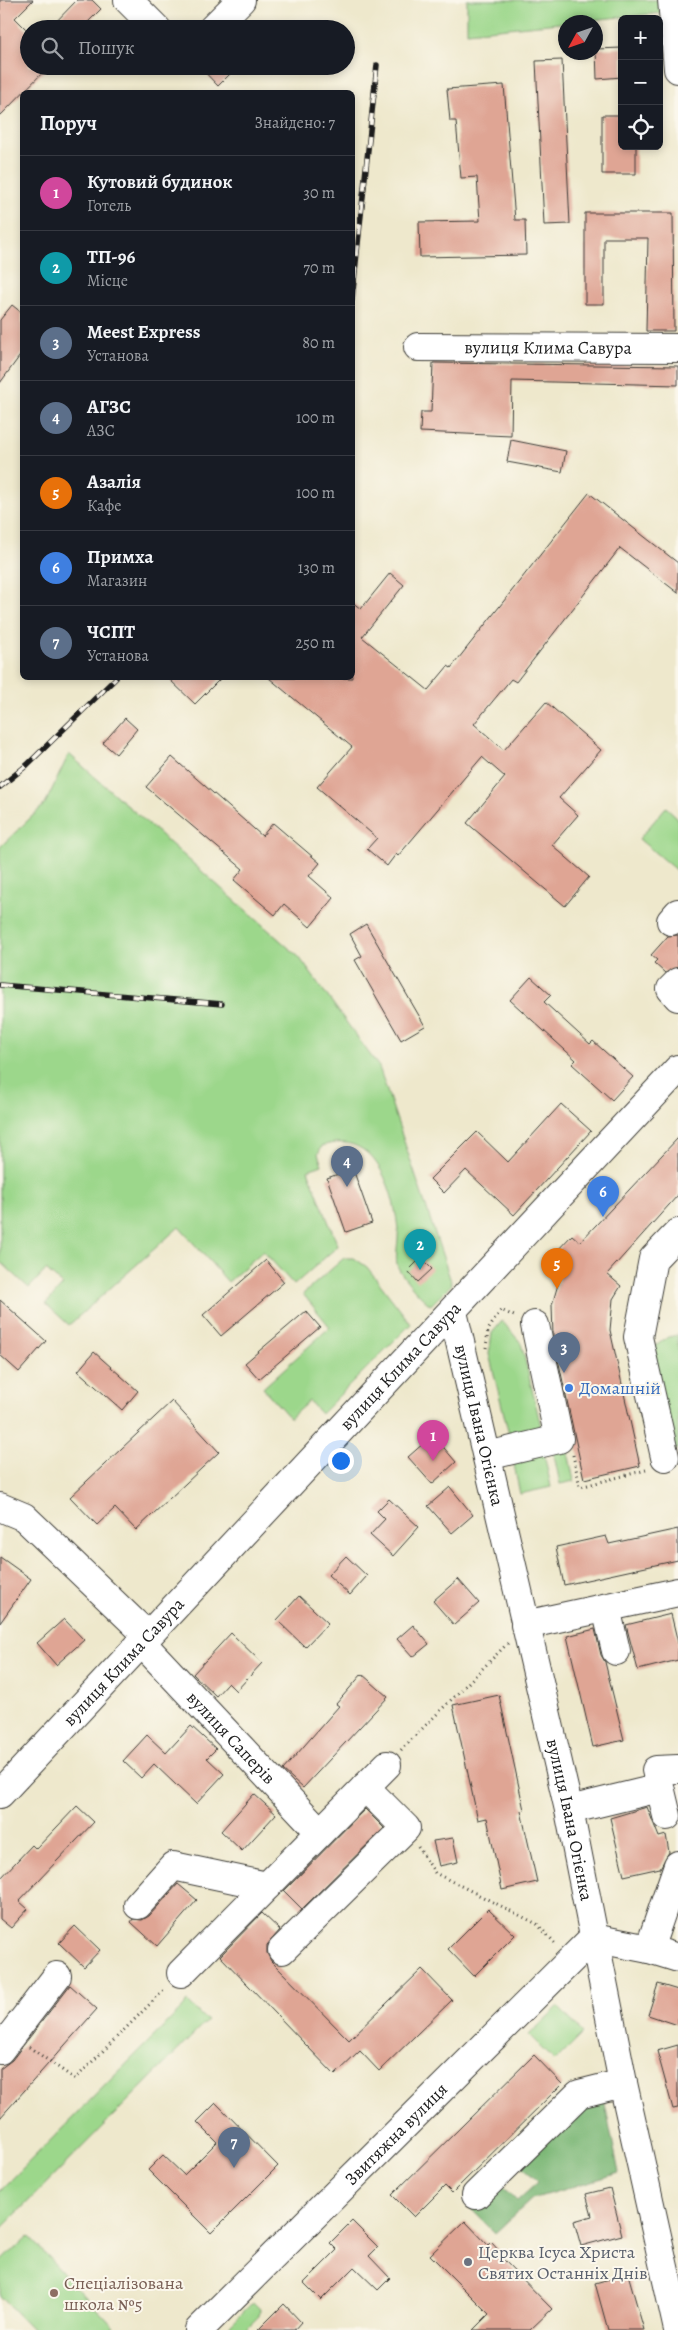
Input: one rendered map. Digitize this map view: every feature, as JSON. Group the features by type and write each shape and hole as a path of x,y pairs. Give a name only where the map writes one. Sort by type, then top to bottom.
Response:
{"street":[{"path":"128,0 148,20"},
{"path":"221,20 241,0"},
{"path":"672,0 678,69"},
{"name":"вулиця Клима Савура","path":"418,347 678,348"},
{"path":"678,982 671,989 678,997"},
{"name":"вулиця Клима Савура","path":"0,1794 453,1312 678,1069"},
{"path":"665,1457 638,1337 653,1259 678,1233"},
{"name":"вулиця Івана Огієнка","path":"453,1312 569,1810 623,2083 678,2330"},
{"path":"486,1456 559,1439 536,1325"},
{"name":"вулиця Саперів","path":"0,1507 24,1517 145,1640 320,1832"},
{"path":"525,1625 678,1592"},
{"path":"606,1608 616,1651"},
{"path":"181,1973 387,1765"},
{"path":"569,1810 669,1779 667,1816"},
{"path":"282,1950 406,1828 365,1787"},
{"path":"649,1949 678,1865"},
{"path":"138,1905 173,1866 267,1886"},
{"path":"593,1938 649,1949 678,1958"},
{"name":"Звитяжна вулиця","path":"199,2330 593,1938"},
{"path":"4,2037 57,1976"},
{"path":"476,2195 580,2094 623,2083"}],"path":[{"path":"559,1439 571,1446 580,1487 642,1473 665,1457"},
{"path":"387,1765 525,1625"},
{"path":"406,1828 435,1873 537,1924 570,1961"},
{"path":"4,2037 76,2079 181,1973"}],"green space":[{"path":"467,0 661,0 662,13 618,15 618,17 603,19 603,15 558,15 558,23 467,32"},
{"path":"69,754 299,957 379,1067 452,1284 431,1305 412,1286 397,1265 398,1234 396,1214 386,1180 368,1154 355,1146 340,1143 322,1146 318,1154 322,1165 308,1170 338,1246 294,1285 263,1251 228,1282 179,1227 69,1325 46,1304 63,1285 46,1270 29,1288 0,1261 0,847 45,804"},
{"path":"666,807 678,818 678,872 639,839"},
{"path":"344,1258 354,1258 367,1267 411,1324 321,1414 309,1401 290,1418 263,1388 330,1327 303,1294"},
{"path":"502,1321 521,1343 543,1435 511,1443 489,1354 492,1333"},
{"path":"678,1335 678,1449 672,1451 650,1350 668,1337"},
{"path":"567,1447 574,1481 560,1484 553,1450"},
{"path":"544,1453 551,1487 520,1494 513,1460"},
{"path":"188,2002 207,2021 0,2230 0,2191"},
{"path":"558,2007 583,2033 555,2061 529,2035"},
{"path":"603,2094 619,2173 532,2199 495,2233 470,2208 497,2181 517,2201 538,2182 520,2163 584,2100"},
{"name":"Спеціалізована школа №5","path":"28,2236 114,2327 110,2330 33,2330 0,2296 0,2263"},
{"path":"253,2302 260,2309 259,2316 245,2330 225,2330"}],"building":[{"path":"0,0 33,0 15,18 20,23 20,75 40,75 25,90 20,90 20,96 0,116"},
{"path":"77,0 92,0 101,9 90,20 58,20"},
{"path":"618,48 618,77 597,79 596,60 603,60 603,49"},
{"path":"562,60 570,224 544,225 536,61"},
{"path":"208,75 229,75 218,86"},
{"path":"504,85 515,220 525,220 526,255 420,257 419,222 480,221 477,177 461,178 456,121 450,121 447,89"},
{"path":"602,115 618,115 618,150 636,150 636,174 602,174"},
{"path":"585,213 673,213 674,331 646,331 648,238 604,238 604,304 585,304"},
{"path":"12,305 20,311 20,356 0,383 0,320"},
{"path":"433,363 678,366 678,385 512,381 511,436 420,432 421,412 431,412"},
{"path":"511,440 566,451 562,472 507,462"},
{"path":"589,493 678,563 678,593 620,548 516,682 511,679 474,724 504,750 546,702 601,750 559,798 578,815 552,845 589,877 565,906 467,823 505,777 482,757 398,856 396,854 387,866 367,849 377,838 317,787 352,747 271,680 355,680 355,604 361,609 390,573 404,585 362,637 428,690 448,666 451,668"},
{"path":"170,680 219,680 195,704"},
{"path":"125,718 137,729 116,754 103,743"},
{"path":"172,757 262,836 273,823 320,863 309,876 334,898 310,927 284,904 275,915 234,880 243,869 146,787"},
{"path":"366,924 425,1026 401,1040 355,960 362,956 350,934"},
{"path":"678,935 678,967 665,973 654,963 657,960 651,955 668,936"},
{"path":"531,977 551,995 544,1002 590,1044 593,1041 633,1077 612,1100 572,1064 576,1060 510,1000"},
{"path":"561,1104 591,1131 514,1215 466,1170 444,1193 430,1179 477,1132 508,1162"},
{"path":"678,1138 678,1195 607,1274 621,1286 613,1299 610,1330 640,1466 584,1479 553,1336 552,1305 561,1274 567,1264 555,1253 572,1235 580,1242"},
{"path":"353,1169 372,1223 346,1232 327,1178"},
{"path":"421,1258 432,1269 418,1282 408,1271"},
{"path":"266,1260 284,1282 221,1336 203,1315"},
{"path":"0,1300 46,1341 19,1372 0,1355"},
{"path":"306,1311 320,1327 259,1379 245,1363"},
{"path":"94,1352 138,1391 122,1410 78,1371"},
{"path":"172,1401 219,1452 136,1530 115,1508 97,1525 70,1497"},
{"path":"433,1435 456,1462 432,1484 408,1457"},
{"path":"450,1487 473,1515 452,1533 428,1506"},
{"path":"389,1499 419,1527 393,1556 370,1535 385,1519 377,1511"},
{"path":"678,1529 678,1560 564,1585 556,1547 606,1536 609,1544"},
{"path":"346,1556 367,1576 350,1595 328,1575"},
{"path":"0,1557 31,1579 0,1623"},
{"path":"458,1579 479,1603 454,1625 433,1601"},
{"path":"299,1596 328,1623 305,1647 277,1620"},
{"path":"671,1614 678,1643 678,1660 638,1670 626,1625"},
{"path":"64,1619 84,1640 56,1665 37,1643"},
{"path":"413,1625 429,1644 413,1657 397,1639"},
{"path":"595,1629 624,1740 593,1747 567,1636"},
{"path":"231,1633 262,1663 236,1691 228,1683 216,1696 193,1674"},
{"path":"362,1674 388,1697 303,1788 283,1770 339,1706 336,1704"},
{"path":"499,1695 524,1810 521,1811 537,1882 502,1890 487,1818 478,1820 453,1705"},
{"path":"191,1726 216,1749 207,1758 224,1774 196,1804 154,1764 141,1778 123,1761 147,1735 166,1753"},
{"path":"254,1794 276,1814 242,1851 221,1831"},
{"path":"77,1806 94,1822 19,1901 28,1909 11,1928 0,1919 0,1879 32,1845 36,1849"},
{"path":"647,1807 659,1837 666,1835 669,1852 660,1868 624,1876 610,1818"},
{"path":"365,1809 384,1828 302,1909 284,1891"},
{"path":"453,1838 458,1862 439,1866 433,1841"},
{"path":"178,1884 197,1900 157,1946 131,1922 133,1919 142,1920 149,1916"},
{"path":"488,1909 515,1935 474,1976 448,1949"},
{"path":"262,1913 280,1930 267,1945 267,1953 271,1961 349,2040 422,1969 452,2000 379,2071 360,2051 335,2075 220,1956"},
{"path":"75,1926 100,1950 84,1967 59,1943"},
{"path":"658,1984 678,1990 678,2025 648,2015"},
{"path":"70,1985 97,2009 0,2118 0,2069 12,2060"},
{"path":"678,2045 678,2108 673,2109 657,2051"},
{"path":"534,2055 562,2084 452,2193 445,2186 414,2217 392,2195"},
{"path":"216,2103 278,2166 211,2233 148,2170 163,2155 184,2175 217,2142 197,2122"},
{"path":"610,2188 622,2235 581,2246 574,2221 592,2216 586,2194"},
{"path":"352,2221 378,2247 369,2256 390,2278 378,2290 354,2267 321,2300 304,2283 337,2250 330,2243"},
{"path":"465,2221 488,2245 491,2242 502,2254 500,2256 552,2309 530,2330 473,2330 489,2314 430,2255"},
{"path":"628,2274 644,2330 608,2330 595,2283"},
{"path":"284,2304 301,2322 294,2330 258,2330"}],"railway":[{"path":"355,272 377,65"},
{"path":"0,787 27,765 114,680"},
{"path":"0,985 222,1004"}],"place":[{"name":"АГЗС","path":"347,1187"},
{"name":"Примха","path":"603,1217"},
{"name":"ТП-96","path":"420,1270"},
{"name":"Азалія","path":"557,1289"},
{"name":"Meest Express","path":"564,1373"},
{"name":"Домашній","path":"569,1388"},
{"name":"Кутовий будинок","path":"433,1461"},
{"name":"ЧСПТ","path":"234,2168"},
{"name":"Церква Ісуса Христа Святих Останніх Днів","path":"468,2262"},
{"name":"Спеціалізована школа №5","path":"54,2293"}]}
